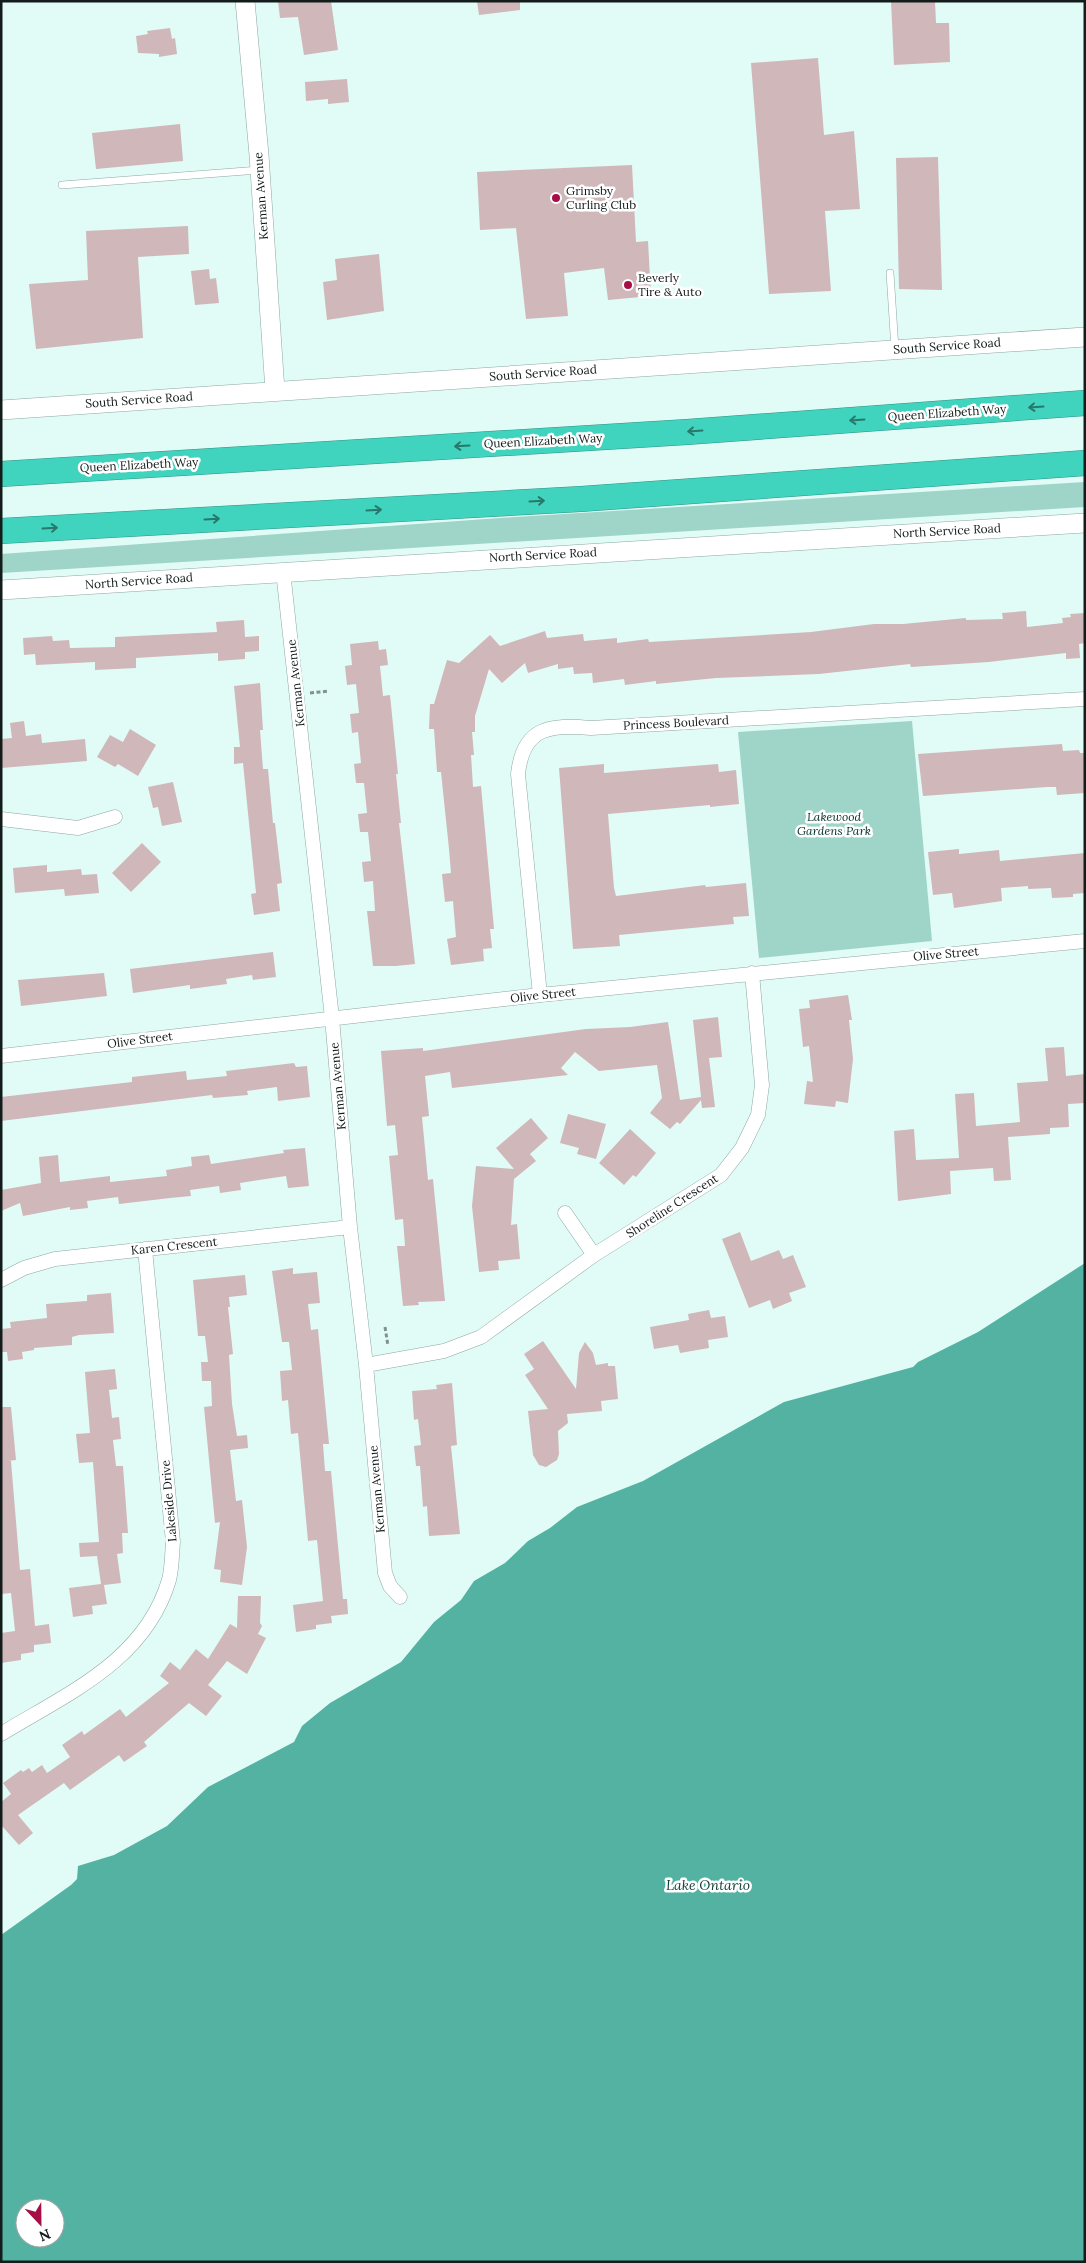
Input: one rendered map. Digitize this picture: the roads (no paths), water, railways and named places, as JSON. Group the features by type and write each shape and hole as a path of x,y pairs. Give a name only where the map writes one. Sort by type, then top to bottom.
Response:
{"highway":[{"name":"Queen Elizabeth Way","path":"1,474 687,432 1085,403"},
{"path":"1,531 591,498 1085,463"}],"street":[{"name":"Kerman Avenue","path":"244,1 275,391"},
{"name":"South Service Road","path":"1,410 1085,337"},
{"name":"North Service Road","path":"1,590 283,571 1085,523"},
{"name":"Kerman Avenue","path":"283,571 332,1018 350,1227 366,1365 385,1573 390,1586 400,1597"},
{"name":"Princess Boulevard","path":"540,995 518,774 520,756 530,739 538,732 565,725 591,728 1085,699"},
{"path":"1,819 78,828 115,817"},
{"name":"Olive Street","path":"1,1056 540,995 1085,941"},
{"name":"Shoreline Crescent","path":"366,1365 444,1351 481,1337 594,1255 721,1175 742,1148 758,1116 762,1085 752,973"},
{"path":"564,1213 594,1255"},
{"name":"Karen Crescent","path":"1,1280 24,1268 55,1260 350,1227"},
{"name":"Lakeside Drive","path":"1,1734 110,1667 137,1640 159,1608 170,1578 173,1542 145,1249"}],"lane":[{"path":"62,185 258,170"},
{"path":"890,273 895,350"}],"water":[{"name":"Lake Ontario","path":"1085,1263 1085,2262 1,2262 1,1935 71,1885 77,1879 78,1866 114,1855 167,1826 208,1787 294,1742 302,1726 330,1703 401,1662 434,1622 461,1600 474,1581 505,1563 528,1541 550,1528 577,1507 643,1481 784,1402 913,1367 918,1362 978,1332"}],"place":[{"name":"Grimsby Curling Club","path":"556,198"},
{"name":"Beverly Tire & Auto","path":"628,285"}],"park label":[{"name":"Lakewood Gardens Park","path":"834,824"}]}
